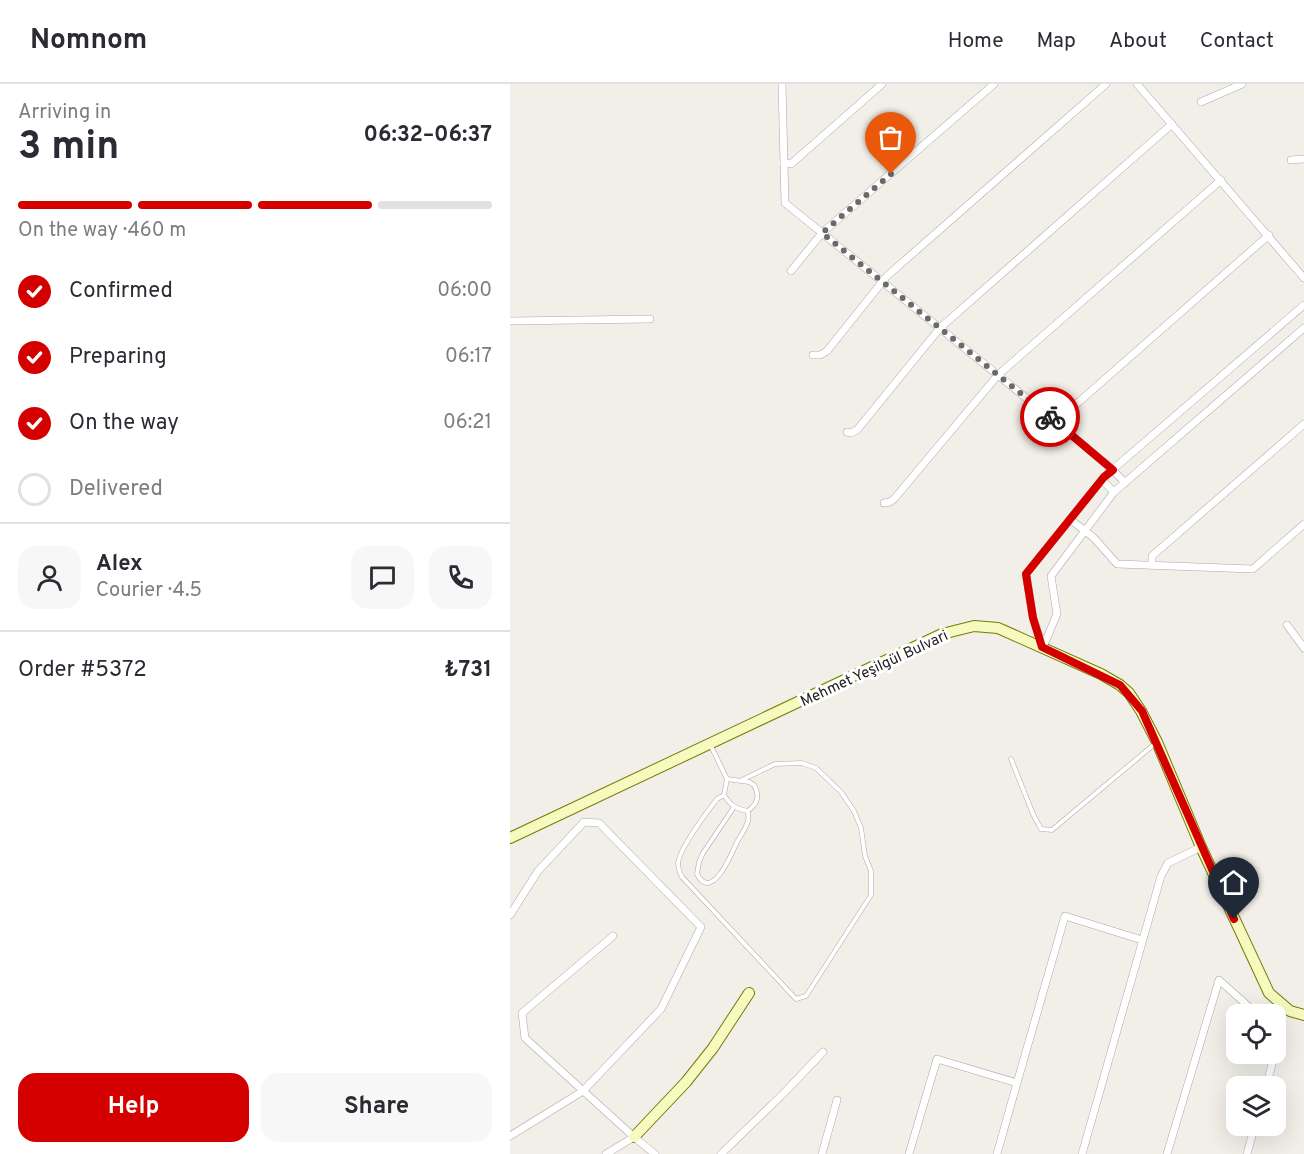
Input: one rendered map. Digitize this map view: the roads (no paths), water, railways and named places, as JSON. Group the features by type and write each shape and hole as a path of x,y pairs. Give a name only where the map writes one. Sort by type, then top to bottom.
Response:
{"main road":[{"name":"Mehmet Yeşilgül Bulvari","path":"510,838 942,634 974,626 998,628 1120,685 1142,711 1201,847 1269,993 1290,1011 1304,1015"},
{"path":"634,1137 686,1082 713,1047 749,993"}],"street":[{"path":"782,84 785,203 1056,422 1125,483"},
{"path":"784,164 791,164 882,84"},
{"path":"791,272 822,233 994,84"},
{"path":"813,355 827,351 882,282 1106,84"},
{"path":"1137,84 1304,278"},
{"path":"1202,102 1224,88 1242,84"},
{"path":"847,432 852,433 857,430 940,328 1172,124"},
{"path":"1291,160 1304,159"},
{"path":"884,503 894,498 998,375 1221,180"},
{"path":"1056,422 1269,235"},
{"path":"1042,647 1033,618 1026,574 1102,480 1304,305"},
{"path":"510,321 650,319"},
{"path":"1042,647 1057,614 1051,576 1114,492 1304,327"},
{"path":"1152,565 1152,556 1304,424"},
{"path":"1102,480 1114,492"},
{"path":"1071,520 1094,538 1117,564 1253,569 1304,524"},
{"path":"1287,625 1304,648"},
{"path":"510,915 538,871 584,822 599,823 701,927 661,1009 583,1091 510,1136"},
{"path":"1082,1154 1161,876 1168,863 1201,847"},
{"path":"997,1154 1065,916 1142,940"},
{"path":"613,936 522,1013 525,1038 655,1154"},
{"path":"1167,1154 1219,980 1246,1004"},
{"path":"721,1154 783,1095 823,1052"},
{"path":"909,1154 937,1059 1017,1083"},
{"path":"822,1154 837,1100"},
{"path":"1247,1154 1252,1136"},
{"path":"606,1154 634,1137"}],"lane":[{"path":"1011,759 1041,829 1052,830 1157,742"},
{"path":"710,744 727,779 724,795 730,805 748,811"},
{"path":"724,795 717,799 690,839 680,859 679,872 796,999 801,999 806,996 871,895 871,871 865,856 861,828 854,811 841,792 816,768 802,764 782,763 763,769 742,780"},
{"path":"727,779 742,780 754,785 758,791 756,805 748,811"},
{"path":"734,807 699,862 697,874 702,881 713,880 724,870 748,820 748,811"}]}
